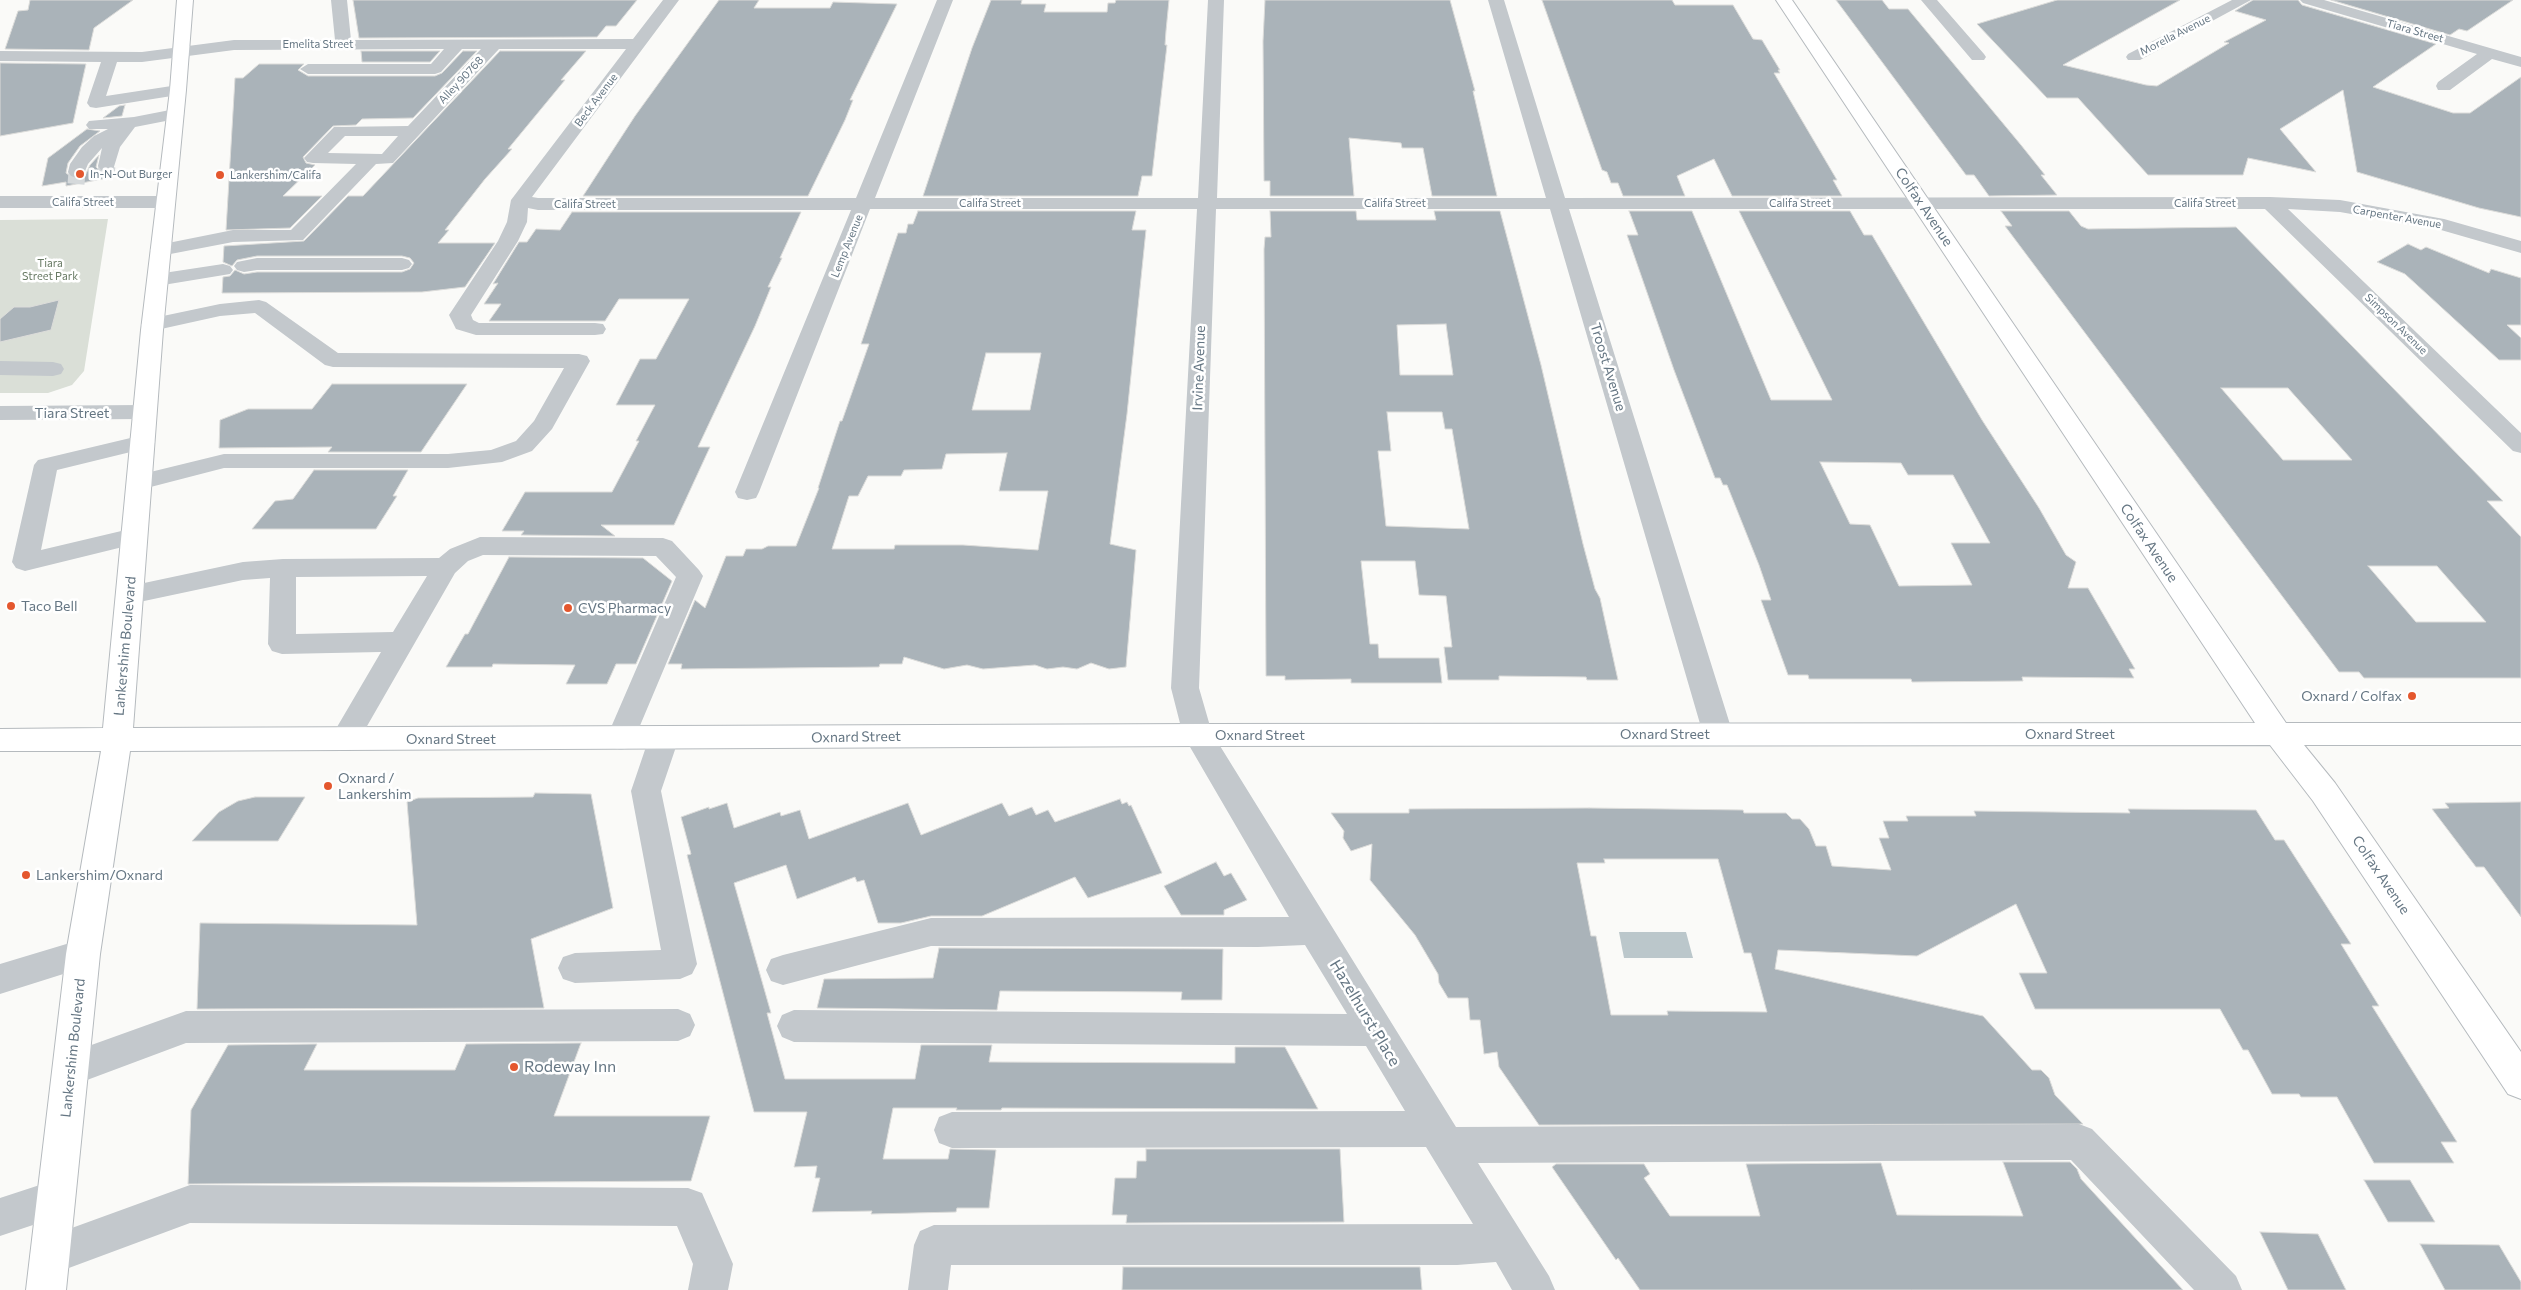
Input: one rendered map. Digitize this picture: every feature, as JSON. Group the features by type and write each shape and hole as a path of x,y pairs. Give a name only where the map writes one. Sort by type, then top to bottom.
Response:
{"main road":[{"name":"Lankershim Boulevard","path":"48,1272 83,954 117,740 144,412 176,114 185,0"},
{"name":"Colfax Avenue","path":"1784,0 2278,734 2324,792 2521,1082"},
{"name":"Oxnard Street","path":"0,740 621,739 1198,735 2521,734"}],"street":[{"path":"339,0 343,44"},
{"name":"Beck Avenue","path":"520,200 671,0"},
{"name":"Lemp Avenue","path":"747,492 865,203 945,0"},
{"name":"Irvine Avenue","path":"1198,735 1185,688 1216,0"},
{"name":"Troost Avenue","path":"1496,0 1718,734"},
{"path":"1929,0 1978,57"},
{"name":"Morella Avenue","path":"2134,57 2243,0"},
{"name":"Tiara Street","path":"2308,0 2521,62"},
{"path":"308,69 435,69 458,44"},
{"name":"Alley 90768","path":"371,158 387,158 495,44"},
{"name":"Emelita Street","path":"0,56 142,57 234,45 638,44"},
{"path":"2444,86 2489,53"},
{"path":"110,57 96,103 178,90"},
{"path":"95,126 130,125 176,114"},
{"path":"130,125 111,146 106,172 98,185 77,188 79,164 88,151 100,140 130,125"},
{"path":"371,158 313,158 340,131 413,131"},
{"path":"160,250 233,236 296,236 371,158"},
{"name":"Califa Street","path":"1,196 77,188 166,202"},
{"path":"520,200 517,222 508,241 460,315 464,324 476,329 595,328"},
{"name":"Califa Street","path":"520,200 538,204 2270,203"},
{"name":"Carpenter Avenue","path":"2270,203 2340,206 2444,225 2521,247"},
{"name":"Simpson Avenue","path":"2270,203 2521,446"},
{"path":"244,266 402,264"},
{"path":"157,280 223,270"},
{"path":"139,482 224,461 448,461 494,457 524,446 544,424 579,361 333,360 259,306 220,310 152,325"},
{"path":"0,368 53,368"},
{"name":"Tiara Street","path":"0,413 144,412"},
{"path":"134,536 26,562 46,465 143,442"},
{"path":"345,739 445,567 459,554 480,546 662,547 690,576 621,739"},
{"path":"130,595 243,571 283,568 445,567"},
{"path":"283,568 282,644 401,642"},
{"name":"Hazelhurst Place","path":"1198,735 1314,930 1534,1290"},
{"path":"575,968 680,964 646,791 664,738"},
{"path":"784,970 931,932 1258,933 1314,930"},
{"path":"0,979 83,954"},
{"path":"71,1069 186,1027 678,1025"},
{"path":"794,1026 1375,1030"},
{"path":"952,1130 1440,1137 2078,1142 2222,1290"},
{"path":"0,1217 55,1199"},
{"path":"48,1272 190,1204 688,1207 713,1264 708,1290"},
{"path":"928,1290 934,1245 1457,1245 1506,1242"}],"green space":[{"name":"Tiara Street Park","path":"108,219 84,371 72,385 48,393 0,393 0,220"}],"shaded area":[{"path":"1619,932 1686,932 1693,958 1624,958"}],"building":[{"path":"30,0 133,0 94,28 89,50 5,49 18,11 28,10"},
{"path":"353,0 637,0 616,26 606,26 597,37 359,38"},
{"path":"719,0 759,0 754,8 830,8 833,2 897,4 850,100 853,100 845,120 808,196 583,196 635,116"},
{"path":"991,0 1022,0 1021,4 1046,4 1044,12 1107,12 1108,3 1115,3 1116,0 1169,0 1165,45 1167,45 1152,176 1142,176 1138,196 923,196 972,48"},
{"path":"1265,0 1450,0 1475,91 1473,91 1497,196 1432,196 1423,148 1402,148 1401,143 1349,138 1354,196 1270,196 1270,181 1264,181 1263,41"},
{"path":"1542,0 1672,0 1675,5 1733,5 1753,39 1762,40 1780,70 1778,70 1780,73 1774,73 1837,180 1833,180 1842,196 1732,196 1714,159 1677,176 1685,196 1623,196 1618,183 1611,183 1607,172 1602,170"},
{"path":"1836,0 1882,0 1889,9 1908,9 2021,145 2045,175 2041,175 2057,195 1989,196 1974,175 1966,175"},
{"path":"2057,0 2180,0 2063,65 2146,85 2157,86 2229,43 2224,42 2266,20 2235,11 2253,0 2298,0 2302,5 2436,44 2373,87 2453,113 2470,113 2521,77 2521,217 2479,208 2357,172 2343,90 2280,129 2316,172 2248,158 2243,175 2148,175 2078,98 2047,98 1977,24"},
{"path":"2331,0 2513,0 2467,31 2459,29 2450,35"},
{"path":"361,51 440,51 430,62 362,62"},
{"path":"463,51 477,51 413,118 362,119 356,125 333,126 303,157 306,163 315,165 283,196 322,196 290,228 226,230 235,78 243,78 259,64 304,64 298,70 308,76 435,76 442,73"},
{"path":"500,51 586,51 561,80 565,80 508,149 512,149 485,179 445,230 449,230 438,243 495,243 465,287 422,292 222,293 223,277 230,276 235,270 244,274 257,272 402,272 410,269 414,263 410,258 402,256 257,256 237,260 232,266 223,262 224,246 304,241 348,196 363,196"},
{"path":"0,63 86,64 73,123 0,136"},
{"path":"125,105 122,116 103,118 119,106"},
{"path":"87,129 100,131 80,146 68,163 66,173 76,180 84,178 90,165 99,155 96,167 101,172 114,172 113,177 66,186 66,182 42,186 48,158"},
{"path":"918,211 1136,211 1132,230 1146,230 1127,414 1110,544 1136,550 1126,667 1109,669 1091,663 1077,669 1063,667 1047,669 1035,665 983,669 967,665 944,669 904,657 902,664 880,664 879,667 681,669 682,664 668,664 695,600 705,608 726,556 743,556 746,549 762,549 768,546 796,546 819,488 840,421 842,421 869,344 861,344 898,233 906,233 908,224 913,224","holes":["986,353 1041,353 1030,410 972,410","1007,453 999,491 1048,491 1038,550 963,545 895,545 894,549 832,549 849,496 858,496 868,476 901,476 904,470 942,469 946,454"]},
{"path":"1270,211 1356,211 1357,220 1436,220 1434,211 1500,211 1541,365 1583,544 1595,589 1600,598 1618,680 1587,680 1586,677 1499,676 1499,680 1448,680 1444,647 1452,647 1446,596 1419,595 1415,561 1361,561 1370,644 1378,644 1379,658 1439,658 1442,683 1351,683 1351,679 1285,680 1285,676 1266,676 1264,249 1265,237 1271,237","holes":["1446,324 1453,375 1400,375 1397,325","1387,412 1442,412 1445,429 1452,429 1469,529 1386,526 1378,451 1391,451"]},
{"path":"1629,211 1692,211 1771,400 1832,400 1739,211 1850,211 1864,235 1872,235 1982,420 2039,508 2066,555 2076,562 2068,588 2088,588 2135,669 2129,669 2134,678 2022,677 2023,681 1912,682 1911,679 1809,679 1808,675 1788,675 1761,600 1771,600 1759,565 1727,485 1723,485 1720,478 1715,478 1674,370 1627,235 1638,235","holes":["1820,462 1901,463 1908,475 1953,475 1990,543 1951,543 1972,585 1899,586 1870,525 1850,524"]},
{"path":"2001,211 2069,211 2081,226 2088,229 2236,227 2503,501 2487,501 2521,537 2521,678 2364,678 2359,672 2339,672 2005,226 2012,226","holes":["2221,388 2288,388 2352,460 2283,460","2368,566 2437,566 2486,622 2416,622"]},
{"path":"572,212 801,212 768,287 771,287 755,326 698,447 710,447 674,525 601,525 615,536 521,535 524,531 502,531 525,492 612,492 639,441 636,441 655,405 616,405 640,359 656,359 689,299 619,299 605,321 489,321 501,304 484,304 498,283 493,284 519,242 527,242 536,229 560,230"},
{"path":"2408,244 2421,250 2426,247 2489,273 2491,269 2521,278 2521,325 2507,325 2521,338 2521,360 2499,360 2405,274 2377,262"},
{"path":"59,300 51,330 0,342 0,319 14,307 30,307"},
{"path":"332,384 467,384 421,452 328,452 332,447 219,448 220,420 248,409 312,409"},
{"path":"314,470 408,470 393,496 397,496 376,529 252,529 275,501 293,499"},
{"name":"CVS Pharmacy","path":"509,557 643,558 672,581 636,664 616,664 607,684 566,684 575,665 493,664 492,667 446,667 465,634 468,634"},
{"path":"535,793 591,794 613,908 531,939 544,1008 197,1009 200,923 417,925 407,802 418,798 533,797"},
{"path":"255,797 305,797 278,841 192,841 219,812 238,801"},
{"path":"1120,799 1122,804 1127,802 1129,806 1131,805 1162,873 1088,898 1075,877 982,916 931,916 901,923 878,923 864,880 857,882 855,877 797,899 786,865 734,883 771,1013 767,1013 785,1079 915,1079 921,1045 992,1045 989,1062 1235,1063 1235,1047 1285,1047 1318,1109 1002,1108 1001,1110 956,1110 957,1108 893,1108 883,1159 948,1159 950,1149 996,1150 989,1208 957,1208 956,1212 871,1214 872,1211 812,1212 820,1178 815,1178 817,1166 794,1167 807,1112 754,1112 687,855 691,854 681,817 727,803 734,828 780,812 781,816 800,810 809,839 908,803 921,835 1002,803 1009,816 1032,807 1036,815 1048,810 1055,822"},
{"path":"2521,802 2521,917 2484,867 2476,867 2432,809 2449,808 2445,803"},
{"path":"1589,808 1743,810 1744,813 1786,813 1792,819 1800,819 1809,829 1816,846 1826,846 1832,866 1891,870 1879,838 1889,838 1883,821 1908,821 1906,816 1976,816 1974,811 2130,813 2128,809 2256,810 2275,840 2284,840 2351,944 2341,944 2379,1006 2372,1006 2457,1142 2441,1142 2454,1163 2374,1163 2337,1097 2301,1097 2299,1094 2272,1094 2248,1050 2243,1050 2220,1009 2035,1009 2019,973 2047,973 2016,904 1917,956 1778,950 1775,969 1983,1016 2032,1070 2041,1070 2049,1078 2055,1095 2083,1124 1539,1125 1499,1067 1497,1052 1484,1054 1480,1020 1470,1020 1468,998 1448,998 1439,983 1438,974 1415,935 1370,880 1372,844 1351,851 1343,838 1344,831 1331,813 1409,813 1409,809","holes":["1604,859 1718,859 1744,953 1751,953 1767,1012 1667,1011 1668,1015 1611,1015 1596,936 1591,936 1577,863 1605,863"]},
{"path":"1216,862 1224,876 1231,873 1247,900 1224,910 1224,915 1181,915 1164,886"},
{"path":"939,948 1223,949 1222,1000 1181,1000 1182,992 1000,991 997,1010 817,1008 824,979 933,978"},
{"path":"581,1043 554,1116 710,1116 691,1181 188,1184 191,1110 228,1045 317,1044 304,1070 455,1070 466,1044"},
{"path":"1146,1149 1340,1149 1344,1222 1126,1223 1127,1215 1112,1215 1115,1178 1136,1178 1137,1161 1146,1161"},
{"path":"2003,1162 2070,1162 2077,1169 2081,1179 2183,1290 1640,1290 1618,1258 1616,1260 1552,1167 1556,1164 1644,1164 1650,1174 1644,1178 1670,1216 1760,1216 1746,1164 1881,1163 1897,1215 2023,1216"},
{"path":"2364,1180 2410,1180 2435,1222 2388,1222"},
{"path":"2260,1232 2318,1234 2346,1290 2288,1290"},
{"path":"2420,1244 2499,1245 2521,1282 2521,1290 2445,1290"},
{"path":"1123,1267 1420,1267 1422,1290 1122,1290"}],"tunnel":[{"path":"105,178 107,166"},
{"path":"76,184 77,172"}],"place":[{"name":"In-N-Out Burger","path":"80,174"},
{"name":"Lankershim/Califa","path":"220,175"},
{"name":"Taco Bell","path":"11,606"},
{"name":"CVS Pharmacy","path":"568,608"},
{"name":"Oxnard / Colfax","path":"2412,696"},
{"name":"Oxnard / Lankershim","path":"328,786"},
{"name":"Lankershim/Oxnard","path":"26,875"},
{"name":"Rodeway Inn","path":"514,1067"}]}
